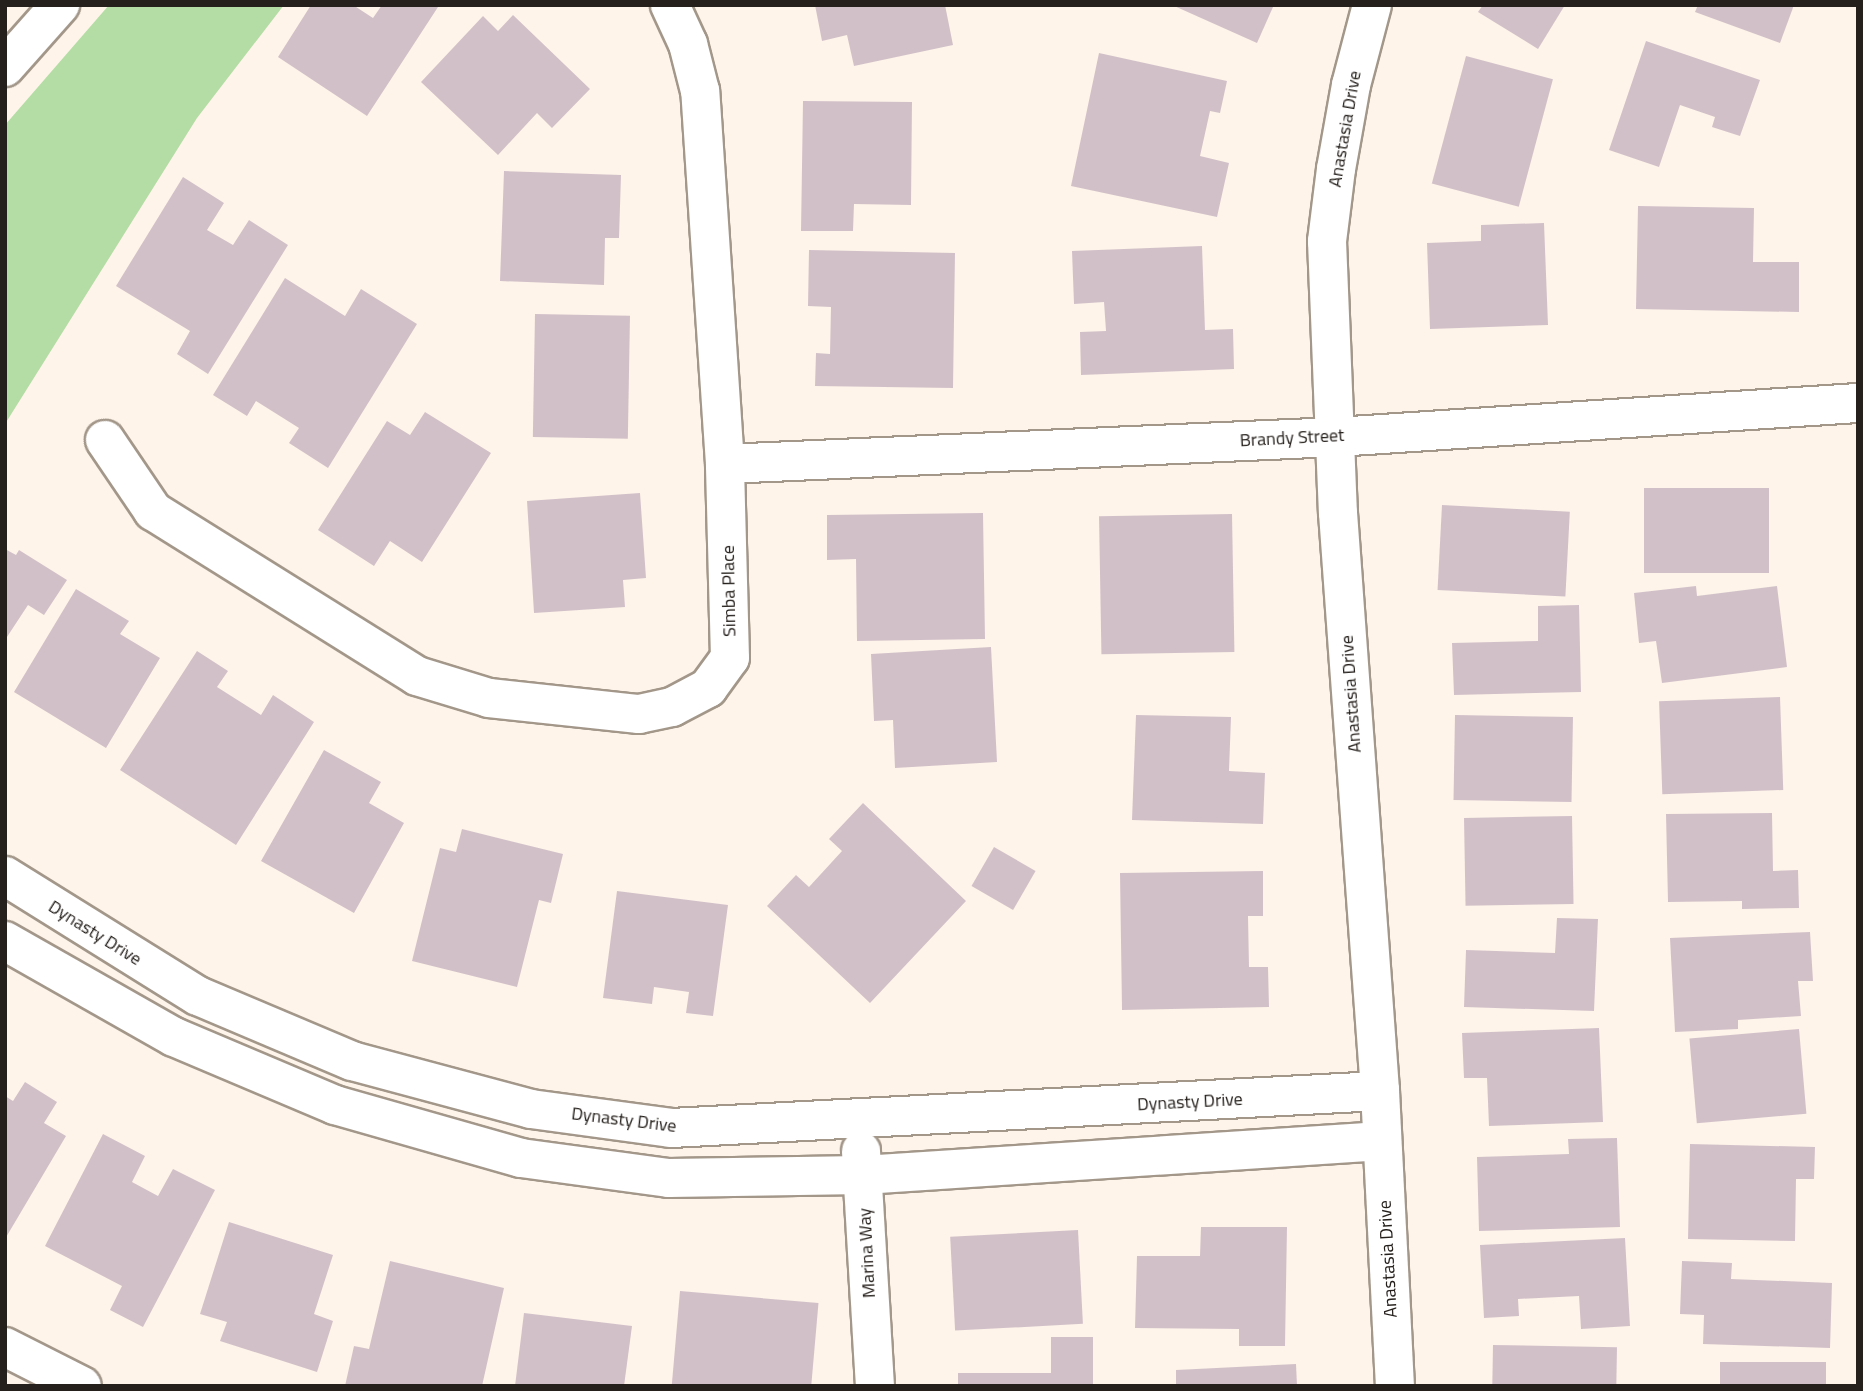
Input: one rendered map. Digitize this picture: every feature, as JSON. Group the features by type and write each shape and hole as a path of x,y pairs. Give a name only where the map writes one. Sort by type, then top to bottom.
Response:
{"street":[{"path":"5,66 60,5"},
{"name":"Simba Place","path":"105,440 153,511 417,676 489,698 639,714 672,707 708,688 730,658 725,464 700,91 688,44 670,5"},
{"name":"Anastasia Drive","path":"1373,5 1351,85 1336,169 1327,242 1338,513 1380,1091 1395,1386"},
{"name":"Brandy Street","path":"725,464 1336,436 1858,403"},
{"name":"Dynasty Drive","path":"11,893 198,996 352,1061 531,1109 671,1128 860,1121 1380,1091"},
{"path":"5,941 174,1037 335,1105 521,1158 668,1178 863,1175 1382,1141"},
{"name":"Marina Way","path":"860,1121 875,1386"},
{"path":"5,1347 82,1386"}],"green space":[{"path":"109,5 284,5 197,118 5,424 5,125"}],"building":[{"path":"311,5 353,5 373,18 382,5 438,7 367,116 278,57"},
{"path":"815,5 945,5 953,45 854,66 847,35 822,41"},
{"path":"1172,5 1268,5 1273,7 1257,43"},
{"path":"1483,5 1565,5 1538,49 1478,12"},
{"path":"1698,5 1794,5 1780,43 1695,12"},
{"path":"513,15 590,89 552,128 537,113 498,155 421,82 483,16 498,31"},
{"path":"1646,41 1760,80 1740,136 1712,127 1715,117 1680,105 1659,167 1609,150"},
{"path":"1099,53 1227,81 1220,113 1210,111 1200,156 1229,163 1217,217 1071,186"},
{"path":"1466,56 1553,79 1519,207 1432,184"},
{"path":"803,101 912,102 911,205 854,204 853,231 801,231"},
{"path":"504,171 621,175 619,238 605,238 604,285 500,281"},
{"path":"183,177 224,203 207,230 233,245 249,220 288,245 208,374 177,354 190,331 116,286"},
{"path":"1638,206 1754,208 1753,262 1799,262 1799,312 1636,309"},
{"path":"1544,223 1548,325 1430,329 1427,243 1481,241 1481,225"},
{"path":"1202,246 1205,330 1233,329 1234,369 1081,375 1080,332 1106,331 1104,302 1074,304 1072,251"},
{"path":"809,250 955,253 953,388 815,386 816,353 830,354 831,307 808,306"},
{"path":"285,278 345,316 361,289 417,324 328,468 289,443 299,428 256,401 247,416 213,395"},
{"path":"535,314 630,316 628,439 533,437"},
{"path":"425,412 491,453 422,562 390,541 374,566 318,530 387,421 410,435"},
{"path":"1644,488 1769,488 1769,573 1644,573"},
{"path":"640,493 646,578 623,580 625,607 534,613 527,501"},
{"path":"1442,505 1570,512 1565,597 1438,590"},
{"path":"983,513 985,639 857,641 856,559 827,560 827,515"},
{"path":"1232,514 1234,652 1101,654 1099,516"},
{"path":"5,549 16,555 19,550 67,580 44,615 28,605 5,640"},
{"path":"1696,586 1697,596 1777,586 1787,667 1662,683 1656,641 1639,643 1634,593"},
{"path":"76,589 129,621 120,634 160,658 106,748 14,692"},
{"path":"1579,605 1581,692 1454,695 1452,643 1538,641 1538,606"},
{"path":"991,647 997,762 895,768 893,720 874,721 871,654"},
{"path":"197,651 228,671 217,687 261,715 273,695 314,722 236,845 120,770"},
{"path":"1780,697 1783,790 1662,794 1659,701"},
{"path":"1136,715 1231,717 1229,771 1265,773 1263,824 1132,820"},
{"path":"1455,715 1573,717 1571,802 1454,800"},
{"path":"324,750 381,782 369,803 404,823 354,913 261,861"},
{"path":"863,803 966,901 870,1003 767,906 796,875 809,887 842,851 829,839"},
{"path":"1772,813 1773,871 1798,870 1799,908 1742,909 1742,901 1668,902 1666,814"},
{"path":"1572,816 1574,904 1466,906 1464,818"},
{"path":"462,829 563,854 551,903 539,900 517,987 412,961 440,848 456,852"},
{"path":"994,847 1036,871 1013,910 972,886"},
{"path":"1263,871 1263,916 1248,916 1249,967 1268,967 1269,1007 1122,1010 1120,873"},
{"path":"617,891 728,905 713,1016 686,1013 689,992 654,987 652,1004 603,998"},
{"path":"1557,918 1598,919 1594,1011 1464,1007 1466,950 1555,953"},
{"path":"1810,932 1813,981 1798,981 1801,1016 1738,1020 1738,1029 1675,1032 1670,938"},
{"path":"1599,1028 1603,1122 1489,1126 1487,1078 1464,1078 1462,1033"},
{"path":"1799,1029 1806,1114 1697,1123 1689,1039"},
{"path":"25,1082 57,1102 44,1123 66,1136 5,1239 5,1096 13,1101"},
{"path":"103,1134 145,1156 132,1182 158,1196 173,1169 215,1190 143,1327 110,1310 122,1286 45,1246"},
{"path":"1617,1138 1620,1227 1479,1231 1477,1157 1569,1154 1568,1139"},
{"path":"1690,1144 1815,1147 1814,1179 1796,1179 1795,1241 1688,1239"},
{"path":"229,1222 333,1255 314,1314 333,1321 317,1372 220,1341 227,1322 200,1314"},
{"path":"1201,1227 1287,1227 1285,1346 1239,1346 1239,1329 1135,1328 1137,1256 1200,1256"},
{"path":"1078,1230 1083,1324 955,1331 950,1237"},
{"path":"1625,1238 1630,1326 1581,1329 1579,1296 1518,1299 1519,1316 1484,1318 1480,1245"},
{"path":"390,1261 504,1288 482,1386 345,1386 354,1346 369,1349"},
{"path":"1682,1261 1732,1263 1731,1279 1832,1283 1830,1348 1703,1344 1704,1315 1680,1314"},
{"path":"680,1291 818,1303 811,1386 672,1386"},
{"path":"524,1313 632,1326 624,1386 515,1386"},
{"path":"1051,1337 1093,1337 1093,1386 958,1386 958,1373 1051,1373"},
{"path":"1493,1345 1617,1347 1616,1386 1492,1386"},
{"path":"1720,1362 1826,1362 1826,1386 1720,1386"},
{"path":"1296,1364 1297,1386 1176,1386 1176,1370"}]}
